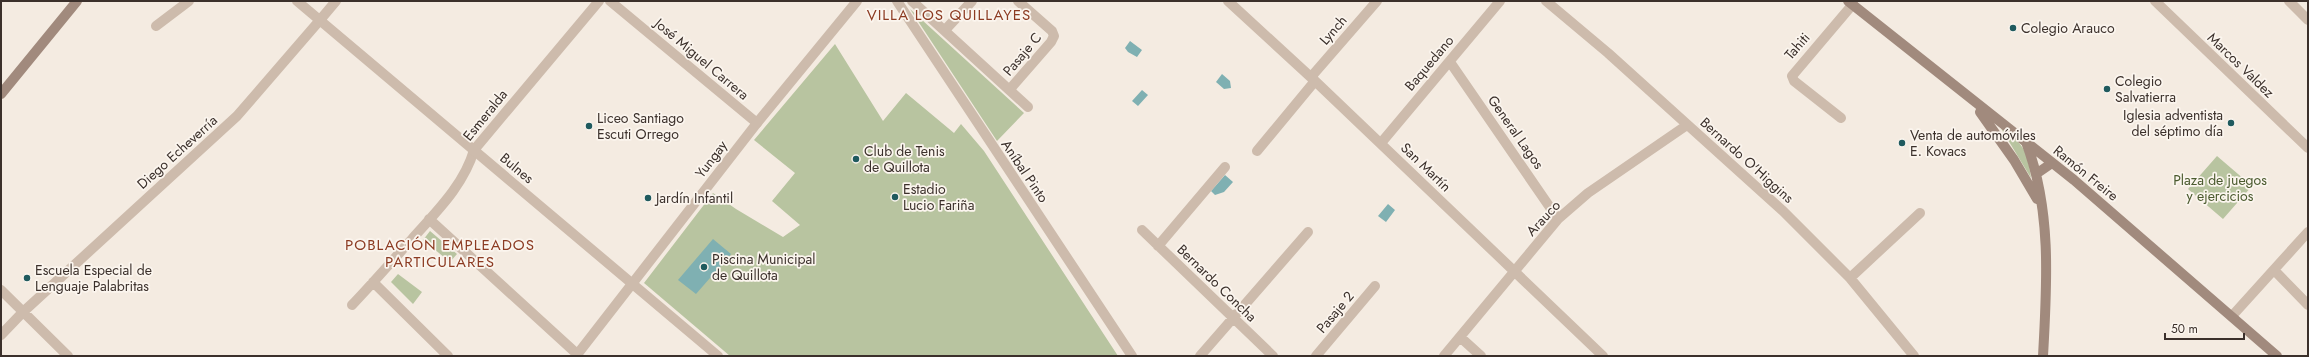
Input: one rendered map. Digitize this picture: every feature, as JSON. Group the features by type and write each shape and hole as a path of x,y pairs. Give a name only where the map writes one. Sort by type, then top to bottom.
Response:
{"main road":[{"path":"1,94 77,1"},
{"name":"Ramón Freire","path":"1851,2 2052,163 2278,356"},
{"path":"1964,94 1985,117 2003,142 2041,207"},
{"path":"2026,142 2036,174 2047,253 2042,356"},
{"path":"2036,174 2052,163"}],"street":[{"path":"156,26 189,1"},
{"name":"Bulnes","path":"297,1 718,356"},
{"name":"Diego Echeverría","path":"1,335 22,312 238,116 336,1"},
{"name":"Esmeralda","path":"352,304 429,219 461,181 469,166 474,150 599,1"},
{"name":"José Miguel Carrera","path":"610,1 757,123"},
{"name":"Yungay","path":"576,355 633,284 757,123 857,1"},
{"name":"Aníbal Pinto","path":"898,1 1132,356"},
{"path":"912,1 946,29 1028,107"},
{"path":"946,29 972,1"},
{"name":"Pasaje C","path":"1010,89 1052,42 1054,36 1052,31 1018,1"},
{"name":"San Martín","path":"1228,1 1313,79 1602,356"},
{"name":"Lynch","path":"1257,151 1376,1"},
{"name":"Baquedano","path":"1380,143 1500,1"},
{"name":"Bernardo O'Higgins","path":"1546,1 1608,53 1783,211 1850,278 1914,356"},
{"name":"Marcos Valdez","path":"2155,1 2308,148"},
{"path":"2289,1 2308,19"},
{"name":"Tahiti","path":"1841,118 1794,81 1792,76 1851,2"},
{"name":"General Lagos","path":"1450,62 1558,219"},
{"name":"Arauco","path":"1444,356 1558,219 1588,193 1687,125"},
{"path":"1158,246 1225,167"},
{"path":"1850,278 1920,213"},
{"path":"429,219 576,355"},
{"name":"Bernardo Concha","path":"1142,230 1273,356"},
{"path":"1200,356 1308,232"},
{"path":"2232,316 2308,232"},
{"path":"2274,270 2308,305"},
{"path":"373,282 448,356"},
{"name":"Pasaje 2","path":"1316,356 1375,286"},
{"path":"1,290 68,356"},
{"path":"1460,337 1481,356"}],"green space":[{"path":"910,9 1024,113 997,141"},
{"name":"Estadio Lucio Fariña","path":"835,44 883,121 906,93 954,133 961,124 984,151 1118,356 730,356 644,283 713,193 736,209 783,237 800,225 772,201 795,173 754,140"},
{"path":"1999,125 2022,147 2028,159 2031,178"},
{"name":"Plaza de juegos y ejercicios","path":"2217,156 2252,186 2223,219 2188,189"},
{"path":"430,231 457,254 450,262 423,240"},
{"path":"398,274 422,292 413,304 391,282"}],"water":[{"path":"1130,41 1142,50 1137,57 1128,52 1125,48"},
{"path":"1222,74 1230,81 1231,88 1224,89 1216,82"},
{"path":"1142,90 1148,95 1138,106 1132,101"},
{"path":"1225,175 1233,182 1224,192 1215,195 1211,191"},
{"path":"1388,204 1395,210 1386,222 1378,216"},
{"name":"Piscina Municipal de Quillota","path":"713,239 731,254 696,294 678,280"}],"place":[{"name":"Colegio Arauco","path":"2013,28"},
{"name":"Colegio Salvatierra","path":"2107,89"},
{"name":"Iglesia adventista del séptimo día","path":"2231,123"},
{"name":"Liceo Santiago Escuti Orrego","path":"589,126"},
{"name":"Venta de automóviles E. Kovacs","path":"1902,143"},
{"name":"Club de Tenis de Quillota","path":"856,159"},
{"name":"Estadio Lucio Fariña","path":"895,197"},
{"name":"Jardín Infantil","path":"648,198"},
{"name":"Piscina Municipal de Quillota","path":"704,267"},
{"name":"Escuela Especial de Lenguaje Palabritas","path":"27,278"}],"district":[{"name":"VILLA LOS QUILLAYES","path":"949,15"},
{"name":"POBLACIÓN EMPLEADOS PARTICULARES","path":"440,254"}]}
